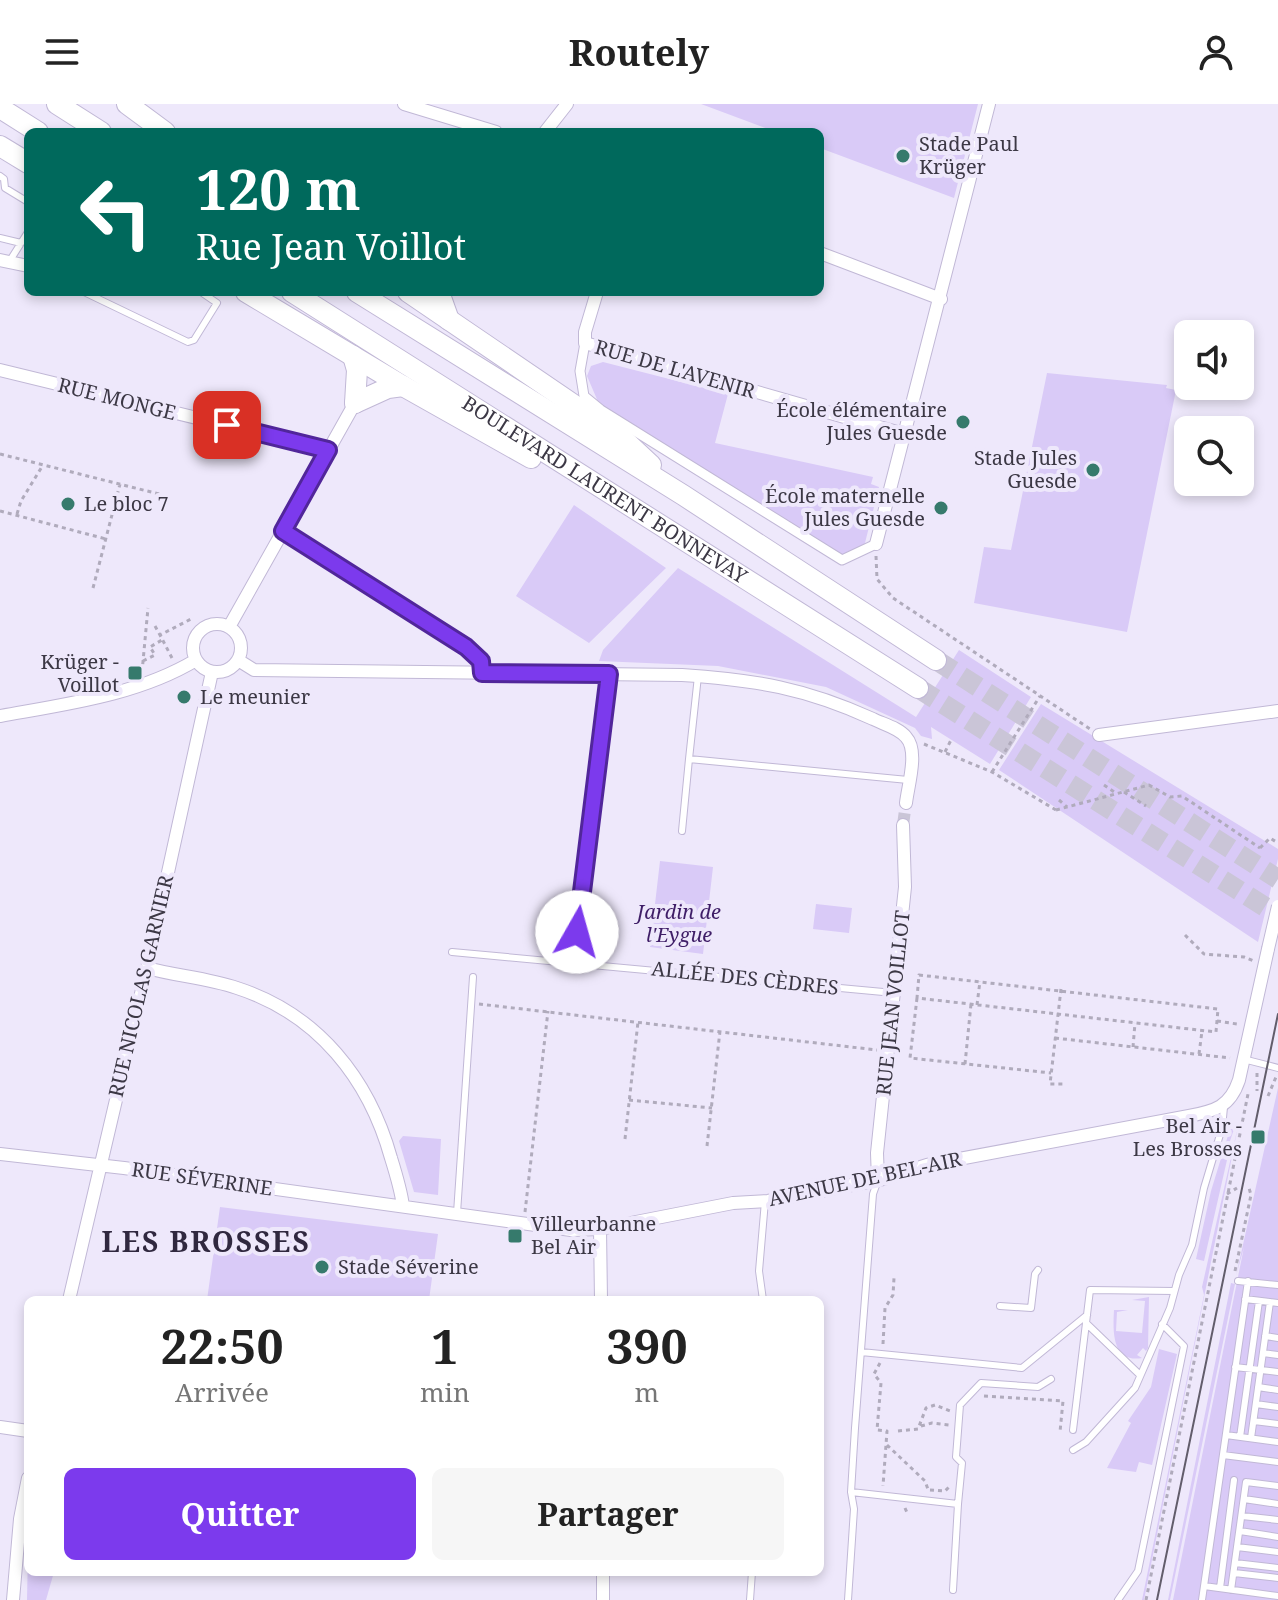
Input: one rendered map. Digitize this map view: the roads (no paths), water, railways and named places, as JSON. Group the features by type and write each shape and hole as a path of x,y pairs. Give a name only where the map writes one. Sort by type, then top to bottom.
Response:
{"highway":[{"path":"57,104 95,128"},
{"path":"127,104 160,128"},
{"path":"0,108 32,128"},
{"path":"0,146 24,161"},
{"path":"253,296 566,479 607,491"},
{"name":"BOULEVARD LAURENT BONNEVAY","path":"298,296 918,688"},
{"name":"BOULEVARD LAURENT BONNEVAY","path":"363,296 683,495 936,660"},
{"path":"414,296 621,437 683,495"},
{"path":"440,296 449,320"},
{"path":"353,356 357,384 355,403"},
{"path":"355,403 388,388 403,386"}],"street":[{"path":"404,104 483,128"},
{"path":"548,128 567,104"},
{"path":"596,296 585,332 580,371 584,396 601,410 842,560 876,544 989,104"},
{"path":"824,255 941,299"},
{"path":"4,261 24,265"},
{"name":"RUE DE L'AVENIR","path":"585,343 904,434"},
{"name":"RUE MONGE","path":"0,370 328,450"},
{"path":"229,627 355,403"},
{"path":"283,531 466,647 481,661 482,673"},
{"path":"215,624 229,627 239,638 241,653 227,670 212,672 196,660 194,644 202,630 215,624"},
{"path":"0,716 73,702 160,679 196,660"},
{"path":"238,660 254,670 698,676 743,679 802,691 847,707 906,736 912,750 906,803"},
{"name":"RUE NICOLAS GARNIER","path":"70,1296 212,672"},
{"path":"1099,735 1278,711"},
{"name":"RUE JEAN VOILLOT","path":"878,1180 877,1153 905,887 903,825"},
{"path":"1224,1107 1235,1091 1238,1059 1278,906"},
{"path":"147,968 238,988 272,1003 304,1023 343,1060 365,1091 380,1120 403,1206"},
{"name":"AVENUE DE BEL-AIR","path":"403,1206 571,1230 600,1229 733,1203 765,1201 878,1180 927,1165 1201,1114 1224,1107"},
{"name":"RUE SÉVERINE","path":"0,1154 403,1206"},
{"path":"600,1229 601,1296"},
{"path":"0,1427 24,1430"},
{"path":"13,1600 24,1496"},
{"path":"603,1576 603,1600"}],"lane":[{"path":"0,176 4,179 5,188 24,200"},
{"path":"0,238 21,243"},
{"path":"4,261 24,238"},
{"path":"92,296 188,342 194,340 217,303 207,296"},
{"path":"573,961 609,674"},
{"path":"682,831 698,676"},
{"path":"689,759 908,780"},
{"name":"ALLÉE DES CÈDRES","path":"452,952 894,993"},
{"path":"457,1214 473,977"},
{"path":"1238,1059 1278,1068"},
{"path":"1073,1450 1086,1442 1135,1388 1192,1245 1204,1188 1222,1128 1224,1107"},
{"path":"848,1600 854,1509 851,1492 861,1352 873,1194 878,1180"},
{"path":"762,1296 759,1271 765,1201"},
{"path":"1000,1306 1031,1308 1038,1270"},
{"path":"1236,1280 1278,1285"},
{"path":"1202,1600 1248,1281"},
{"path":"1073,1430 1090,1290 1174,1291"},
{"path":"1245,1299 1274,1302 1265,1336 1251,1438"},
{"path":"1240,1437 1259,1301"},
{"path":"861,1352 1022,1368 1087,1315"},
{"path":"1268,1319 1278,1321"},
{"path":"1086,1323 1140,1375"},
{"path":"1118,1600 1138,1571 1184,1346 1162,1324"},
{"path":"1265,1336 1278,1338"},
{"path":"1263,1353 1278,1355"},
{"path":"1000,1385 1002,1365"},
{"path":"1235,1367 1278,1372"},
{"path":"953,1590 962,1463 956,1457 960,1405 981,1383 1038,1387 1051,1379"},
{"path":"1258,1387 1278,1390"},
{"path":"1256,1404 1278,1407"},
{"path":"1254,1421 1278,1424"},
{"path":"1226,1435 1278,1442"},
{"path":"1223,1455 1278,1462"},
{"path":"1219,1478 1278,1486"},
{"path":"1220,1588 1234,1480"},
{"path":"1231,1590 1246,1482"},
{"path":"851,1492 958,1504"},
{"path":"1244,1499 1278,1504"},
{"path":"1242,1516 1278,1520"},
{"path":"1240,1531 1278,1537"},
{"path":"1237,1547 1278,1552"},
{"path":"1235,1563 1278,1568"},
{"path":"1234,1573 1278,1578"},
{"path":"750,1600 752,1576"},
{"path":"1204,1586 1278,1596"}],"tunnel":[{"path":"936,660 1278,879"},
{"path":"918,688 1278,915"},
{"path":"903,825 906,803"}],"tram line":[{"path":"1157,1600 1278,1014"}],"place":[{"name":"Stade Paul Krüger","path":"903,156"},
{"name":"École élémentaire Jules Guesde","path":"963,422"},
{"name":"Stade Jules Guesde","path":"1093,470"},
{"name":"Le bloc 7","path":"68,504"},
{"name":"École maternelle Jules Guesde","path":"941,508"},
{"name":"Krüger - Voillot","path":"135,673"},
{"name":"Le meunier","path":"184,697"},
{"name":"Bel Air - Les Brosses","path":"1258,1137"},
{"name":"Villeurbanne Bel Air","path":"515,1236"},
{"name":"Stade Séverine","path":"322,1267"}],"district":[{"name":"LES BROSSES","path":"206,1242"}],"park label":[{"name":"Jardin de l'Eygue","path":"679,924"}]}
